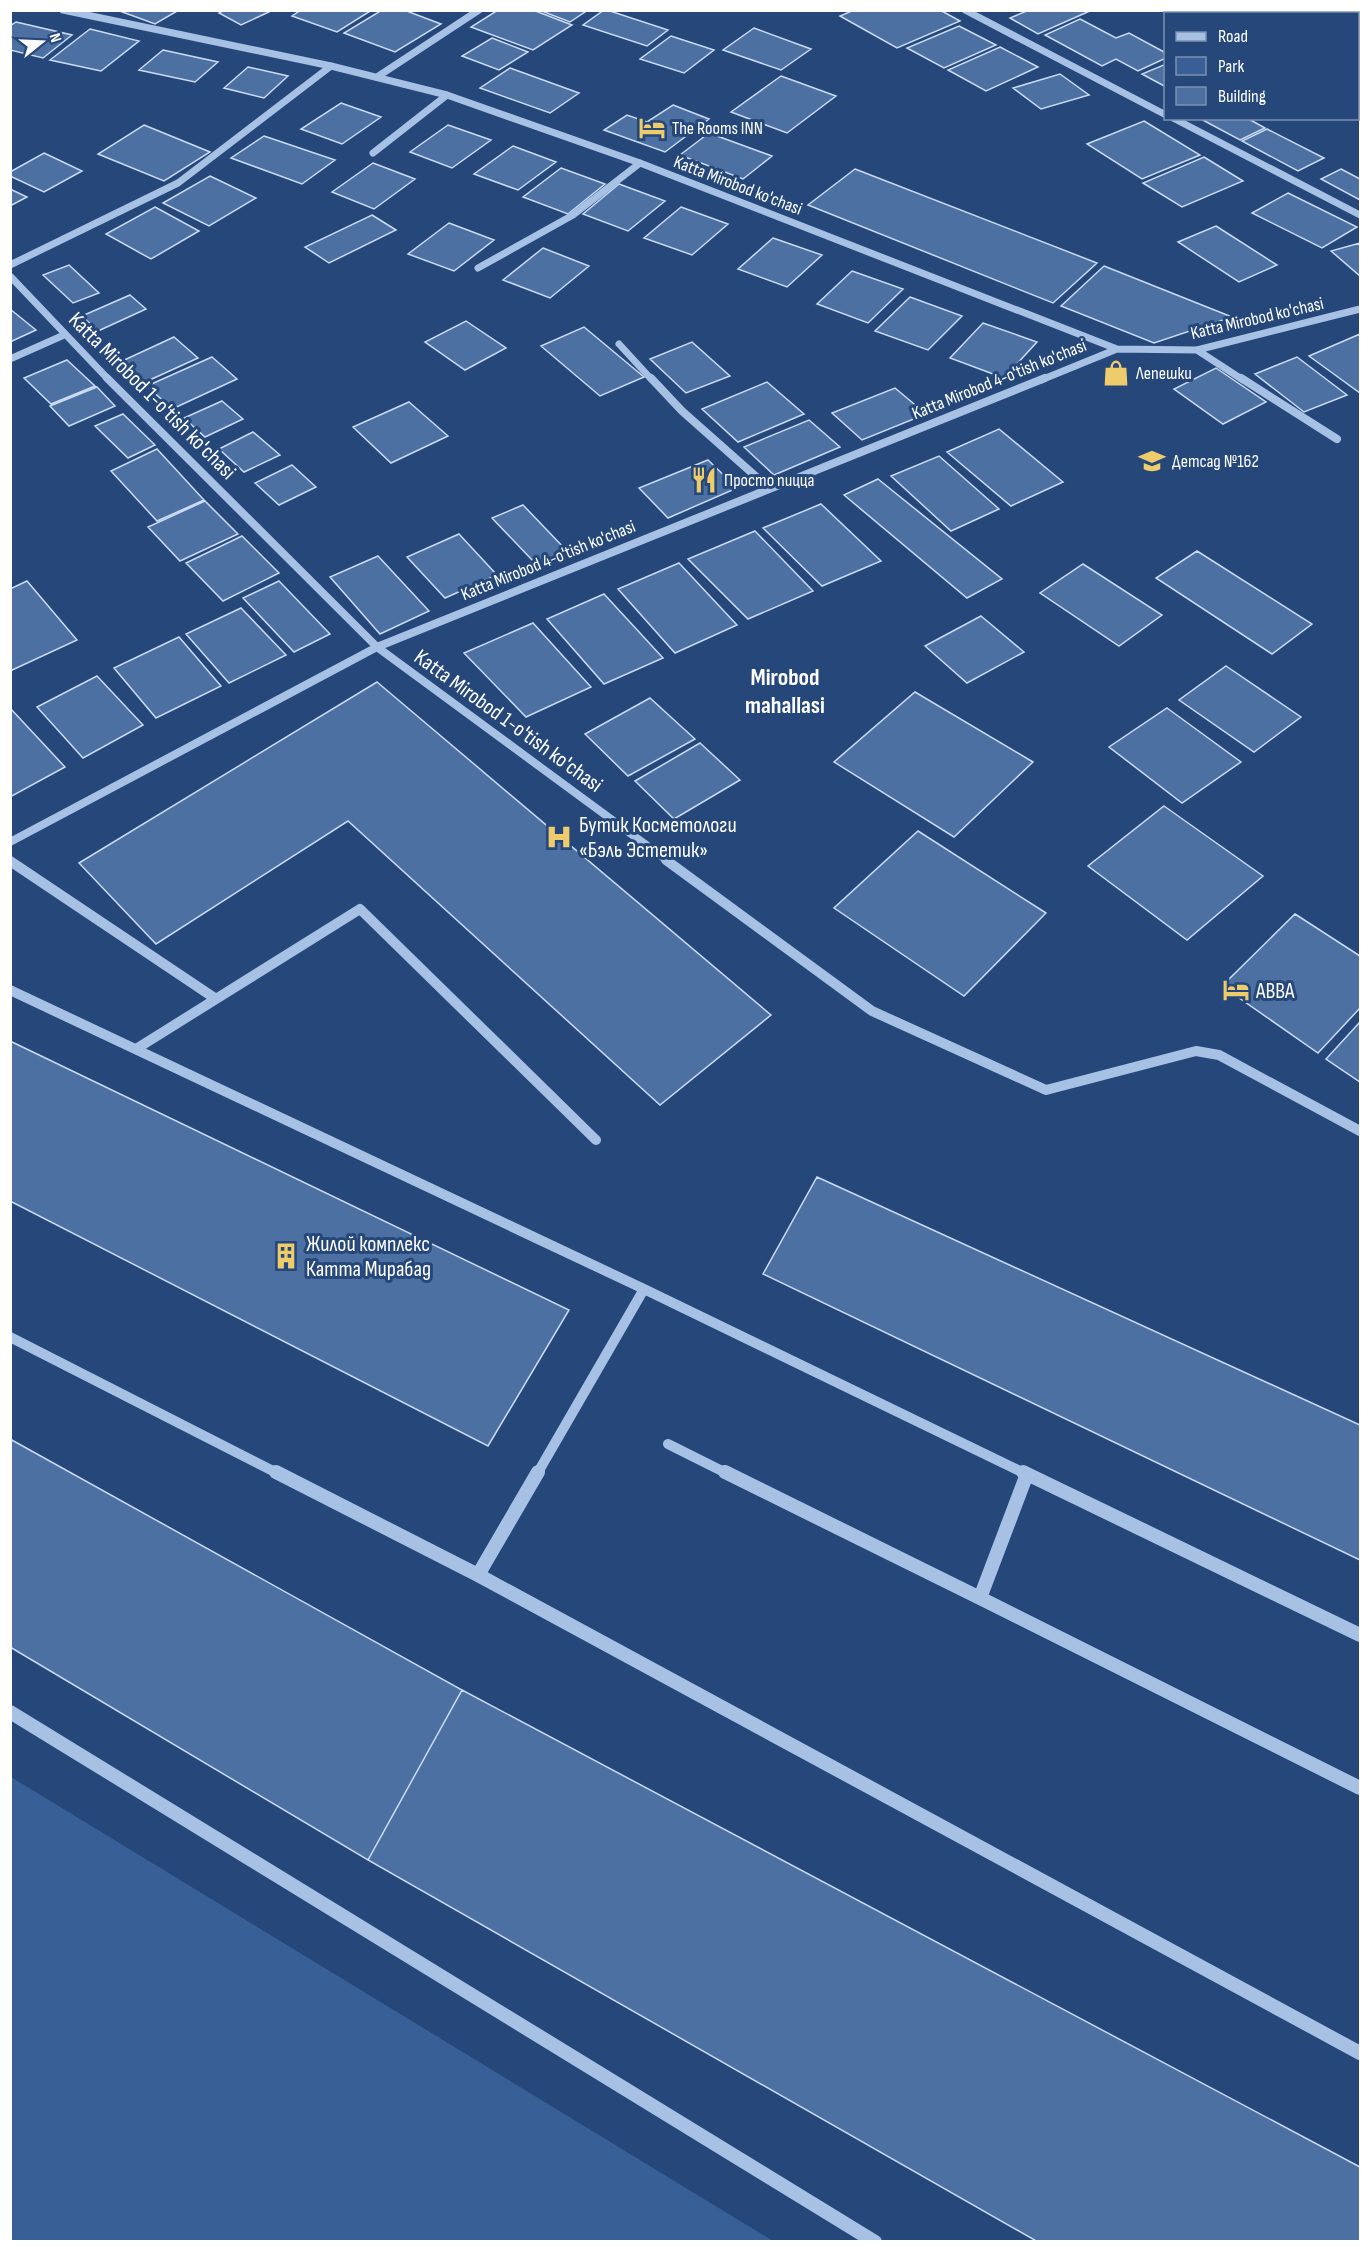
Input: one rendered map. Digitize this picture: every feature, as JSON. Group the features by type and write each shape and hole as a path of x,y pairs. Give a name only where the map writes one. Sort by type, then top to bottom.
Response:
{"street":[{"name":"Katta Mirobod ko'chasi","path":"63,10 377,76 447,95 640,163 1117,349 1197,350 1360,309"},
{"path":"88,16 97,10"},
{"path":"377,76 479,10"},
{"path":"964,10 1164,114"},
{"path":"10,265 178,183 331,66"},
{"path":"373,153 447,95"},
{"path":"1177,120 1360,215"},
{"path":"478,268 573,215 640,163"},
{"name":"Katta Mirobod 1-o'tish ko'chasi","path":"10,276 64,335 377,647 872,1011 1046,1090 1196,1051 1219,1055 1360,1131"},
{"path":"10,359 64,335"},
{"path":"620,344 682,411 769,488"},
{"name":"Katta Mirobod 4-o'tish ko'chasi","path":"10,842 377,647 1117,349"},
{"path":"1197,350 1337,439"},
{"path":"10,861 216,999"},
{"path":"136,1049 360,909 596,1140"},
{"path":"10,990 644,1289 1360,1635"},
{"path":"478,1575 644,1289"},
{"path":"10,1337 478,1575 1360,2053"},
{"path":"668,1444 1360,1788"},
{"path":"980,1598 1027,1474"},
{"path":"10,1712 875,2241"}],"green space":[{"path":"11,1777 773,2241 11,2241"}],"building":[{"path":"117,10 179,10 155,24"},
{"path":"224,10 273,10 241,25 219,13"},
{"path":"301,10 372,10 337,32 292,16"},
{"path":"382,10 404,10 441,24 395,52 344,33"},
{"path":"498,10 533,10 572,25 533,50 471,27"},
{"path":"539,10 588,10 570,22"},
{"path":"604,10 668,30 647,46 583,25"},
{"path":"854,10 940,10 960,21 897,48 840,16"},
{"path":"1029,10 1092,10 1038,34 1010,18"},
{"path":"1256,10 1259,12 1224,12"},
{"path":"1080,19 1116,38 1129,33 1164,52 1164,59 1138,71 1116,59 1102,66 1045,35"},
{"path":"16,22 72,35 43,58 10,50 10,26"},
{"path":"959,26 996,45 944,68 907,48"},
{"path":"754,28 811,49 781,70 723,50"},
{"path":"90,29 139,41 101,71 50,60"},
{"path":"671,36 714,50 684,73 640,59"},
{"path":"492,38 528,52 499,70 462,56"},
{"path":"1000,47 1038,67 986,91 948,70"},
{"path":"163,50 218,62 195,82 139,70"},
{"path":"1164,65 1164,86 1142,74"},
{"path":"248,67 288,76 264,98 224,88"},
{"path":"510,68 579,93 550,113 480,88"},
{"path":"1060,74 1089,95 1041,109 1013,88"},
{"path":"781,76 836,96 787,133 731,112"},
{"path":"341,103 381,117 342,144 301,129"},
{"name":"The Rooms INN","path":"673,105 709,119 665,152 604,130 627,115 647,122"},
{"path":"1203,120 1251,120 1265,128 1240,140"},
{"path":"1144,121 1200,155 1142,179 1087,144"},
{"path":"144,125 210,152 164,181 98,154"},
{"path":"448,125 491,140 452,168 410,152"},
{"path":"1267,129 1324,158 1298,171 1242,141"},
{"path":"709,133 772,156 743,179 680,155"},
{"path":"264,136 335,160 302,184 231,158"},
{"path":"513,146 556,162 518,190 474,174"},
{"path":"44,153 82,171 44,192 10,176 10,172"},
{"path":"1204,157 1243,181 1182,207 1143,183"},
{"path":"373,163 415,179 374,209 332,192"},
{"path":"561,168 605,184 568,214 523,197"},
{"path":"855,169 1097,263 1053,303 808,205"},
{"path":"1341,169 1360,179 1360,200 1321,179"},
{"path":"210,176 256,198 209,226 163,203"},
{"path":"619,184 665,201 628,231 583,214"},
{"path":"10,189 27,197 10,206"},
{"path":"1288,193 1357,227 1322,248 1252,213"},
{"path":"155,207 199,231 151,259 106,234"},
{"path":"681,207 728,224 692,255 644,238"},
{"path":"372,215 396,230 329,263 305,247"},
{"path":"449,223 494,240 454,271 408,254"},
{"path":"1216,226 1277,265 1239,282 1178,242"},
{"path":"773,238 822,255 787,287 738,269"},
{"path":"1360,243 1360,276 1331,251"},
{"path":"543,248 589,266 550,298 503,280"},
{"path":"69,265 99,293 73,303 43,275"},
{"path":"1104,266 1232,317 1154,343 1061,306"},
{"path":"852,271 903,289 868,323 817,304"},
{"path":"130,295 146,309 98,331 82,316"},
{"path":"910,297 962,316 928,350 875,331"},
{"path":"10,309 36,330 10,342"},
{"path":"466,321 506,348 465,370 425,342"},
{"path":"983,323 1037,342 1004,378 950,358"},
{"path":"584,327 644,377 600,396 541,346"},
{"path":"1360,334 1360,393 1309,356"},
{"path":"174,337 198,358 143,383 120,362"},
{"path":"692,342 730,376 686,393 650,359"},
{"path":"212,357 237,379 172,409 147,386"},
{"path":"1297,357 1347,395 1304,412 1255,374"},
{"path":"67,360 95,386 51,404 24,378"},
{"path":"1216,368 1266,402 1223,424 1174,389"},
{"path":"767,382 804,414 738,442 702,409"},
{"path":"97,387 115,406 69,426 50,406"},
{"path":"895,388 926,414 862,440 832,413"},
{"path":"222,401 243,419 205,437 184,418"},
{"path":"409,402 448,436 391,463 353,427"},
{"path":"123,414 155,445 128,458 95,426"},
{"path":"809,420 840,447 774,475 744,447"},
{"path":"999,429 1063,482 1011,506 947,452"},
{"path":"253,432 280,455 244,472 219,449"},
{"path":"157,449 204,500 157,521 111,471"},
{"path":"939,456 999,509 951,531 891,476"},
{"path":"708,460 737,488 668,518 639,488"},
{"path":"292,465 316,487 279,505 255,483"},
{"path":"878,479 1002,579 967,598 844,495"},
{"path":"205,501 238,534 180,561 148,527"},
{"path":"821,504 881,561 822,586 763,528"},
{"path":"523,505 567,551 536,564 492,518"},
{"path":"755,531 813,591 748,619 688,559"},
{"path":"459,534 497,575 445,598 407,557"},
{"path":"242,536 279,573 223,601 186,563"},
{"path":"1197,551 1312,624 1272,654 1156,578"},
{"path":"378,556 429,611 380,634 330,577"},
{"path":"679,563 737,625 675,653 618,589"},
{"path":"1083,564 1162,615 1119,646 1040,593"},
{"path":"27,581 77,640 10,671 10,589"},
{"path":"279,581 330,634 294,652 243,598"},
{"path":"604,594 663,658 604,684 547,619"},
{"path":"241,608 286,655 229,683 186,634"},
{"path":"981,616 1024,652 967,683 925,646"},
{"path":"533,623 591,687 526,717 464,653"},
{"path":"179,637 221,686 156,718 114,668"},
{"path":"1226,666 1301,717 1254,752 1179,700"},
{"path":"97,676 143,725 83,758 37,707"},
{"path":"377,682 771,1015 660,1105 348,821 156,944 79,863"},
{"path":"915,692 1033,762 954,837 834,762"},
{"path":"650,698 695,739 628,776 585,734"},
{"path":"10,708 65,767 10,797"},
{"path":"1167,708 1241,762 1182,803 1109,747"},
{"path":"700,743 740,780 674,819 635,781"},
{"path":"1164,806 1263,876 1187,940 1088,866"},
{"path":"918,831 1046,913 964,996 834,908"},
{"path":"1295,914 1360,956 1360,1008 1318,1053 1222,986"},
{"path":"1360,1022 1360,1082 1326,1059"},
{"name":"Жилой комплекс Катта Мирабад","path":"10,1041 569,1310 488,1446 10,1201"},
{"path":"817,1177 1360,1425 1360,1560 763,1274"},
{"path":"10,1439 462,1690 368,1860 10,1647"},
{"path":"462,1690 1360,2167 1360,2242 1038,2242 368,1860"}],"place":[{"name":"The Rooms INN","path":"652,128"},
{"name":"Лепешки","path":"1116,373"},
{"name":"Детсад №162","path":"1152,461"},
{"name":"Просто пицца","path":"704,480"},
{"name":"Бутик Косметологи «Бэль Эстетик»","path":"559,837"},
{"name":"ABBA","path":"1236,990"},
{"name":"Жилой комплекс Катта Мирабад","path":"286,1256"}],"district":[{"name":"Mirobod mahallasi","path":"785,691"}]}
